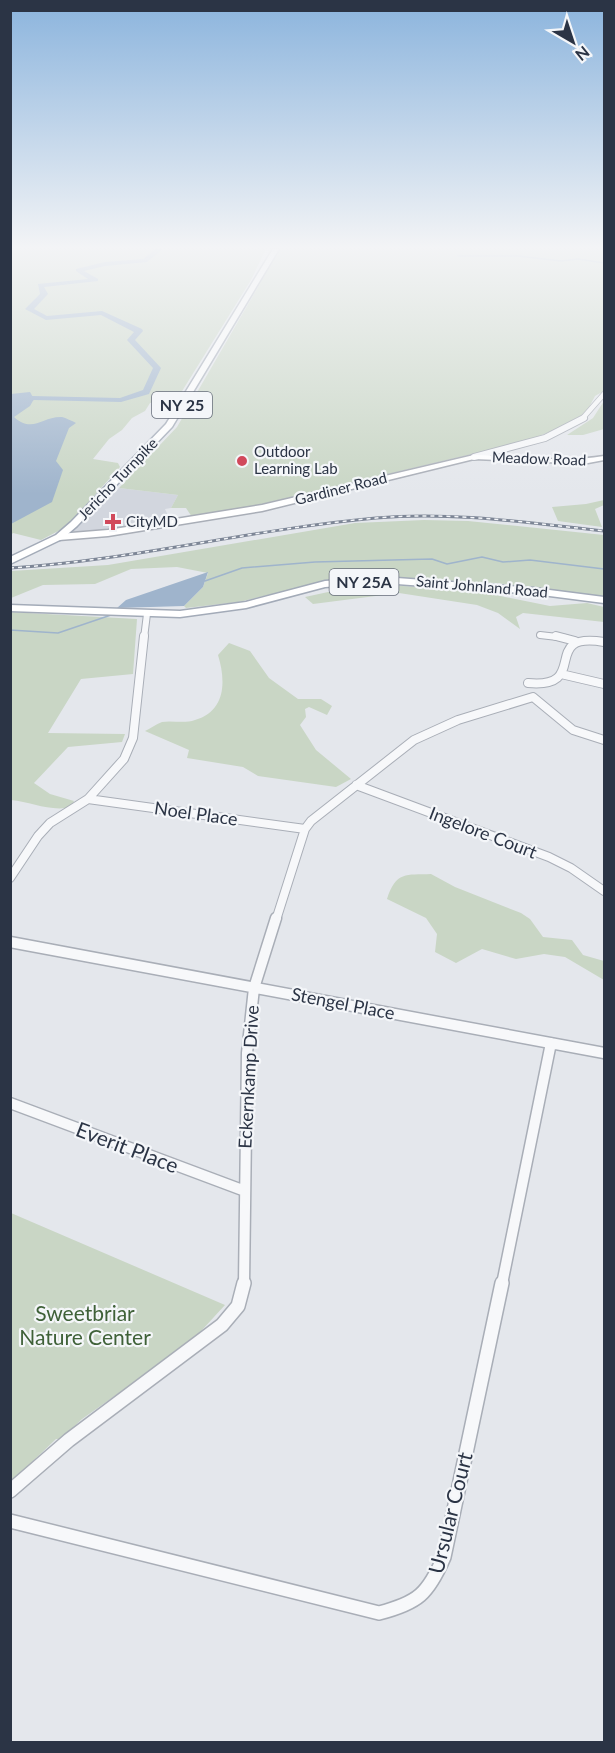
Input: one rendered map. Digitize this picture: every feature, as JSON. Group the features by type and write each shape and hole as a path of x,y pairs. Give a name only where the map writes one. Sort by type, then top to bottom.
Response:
{"main road":[{"name":"Jericho Turnpike","path":"10,561 58,537 74,524 169,425 226,331"},
{"name":"Gardiner Road","path":"58,537 108,533 262,508 474,457"},
{"name":"Meadow Road","path":"474,457 569,461 604,458"},
{"name":"Saint Johnland Road","path":"10,609 147,614 209,610 246,605 325,584 382,580 513,589 604,600"}],"street":[{"name":"Gardiner Road","path":"474,457 532,442 571,426 588,415 595,402 604,394"},
{"path":"10,878 38,836 50,823 88,799 124,759 133,738 147,614"},
{"path":"540,635 576,642"},
{"path":"528,682 548,686 561,674 571,646 576,642 588,639 604,642"},
{"path":"561,674 604,684"},
{"path":"305,829 414,740 458,720 533,697 567,728 577,734 604,740"},
{"name":"Ingelore Court","path":"357,785 549,857 571,868 604,891"},
{"name":"Noel Place","path":"88,799 305,829"},
{"name":"Eckernkamp Drive","path":"10,1491 69,1440 222,1324 238,1306 244,1288 247,1053 254,988 305,829"},
{"name":"Stengel Place","path":"10,942 604,1053"},
{"name":"Ursular Court","path":"10,1521 379,1613 407,1606 431,1587 444,1557 551,1043"},
{"name":"Everit Place","path":"10,1103 245,1191"}],"shaded area":[{"path":"119,488 178,495 171,508 165,509 171,522 68,536"}],"green space":[{"path":"10,331 219,331 179,396 150,403 145,411 132,418 122,430 109,439 93,459 118,463 120,467 66,527 41,540 13,533 11,535"},
{"path":"233,331 604,331 604,391 595,396 586,413 571,423 527,441 253,506 192,517 186,508 171,508 178,495 119,488 177,427"},
{"path":"604,401 604,429 583,435 567,435 593,418"},
{"path":"604,500 604,505 595,509 602,527 558,521 552,507 586,504"},
{"path":"468,521 604,535 604,596 496,583 375,577 334,580 238,602 186,608 184,606 203,587 208,573 177,567 131,569 95,584 43,585 11,598 11,571 108,565 355,523"},
{"path":"386,585 471,590 550,606 587,603 604,607 604,622 523,613 516,617 520,629 498,613 477,605 399,593 313,604 305,597 342,589"},
{"path":"10,612 137,619 133,674 81,679 48,733 125,734 122,742 68,747 34,783 50,794 74,801 71,807 48,808 11,800"},
{"path":"229,643 250,651 269,678 298,699 321,699 332,706 327,715 309,707 305,709 306,717 300,725 316,750 351,779 336,787 258,776 243,767 187,758 189,750 145,731 162,722 195,720 213,710 221,694 222,685 218,655"},
{"path":"431,874 455,887 521,913 530,919 543,937 572,940 583,955 604,961 604,980 565,957 544,954 516,959 482,949 456,963 435,952 437,934 426,918 387,899 394,883 403,876"},
{"name":"Sweetbriar Nature Center","path":"11,1213 225,1305 191,1342 82,1419 61,1439 56,1439 11,1482"}],"water":[{"path":"30,392 34,399 30,406 14,417 21,422 32,424 62,417 76,423 69,428 56,461 63,470 52,502 11,524 11,394"},
{"path":"208,572 203,587 184,606 117,608 126,600"}],"waterway":[{"path":"10,410 32,398 121,400 146,392 157,368 131,340 139,331"},
{"path":"205,581 242,568 315,562 432,559 447,564 482,557 503,562 530,560 604,569"},
{"path":"10,630 58,633 114,614"}],"railway":[{"path":"10,568 148,552 284,529 405,516 490,519 604,531"}],"place":[{"name":"Outdoor Learning Lab","path":"242,461"},
{"name":"CityMD","path":"113,522"}]}
